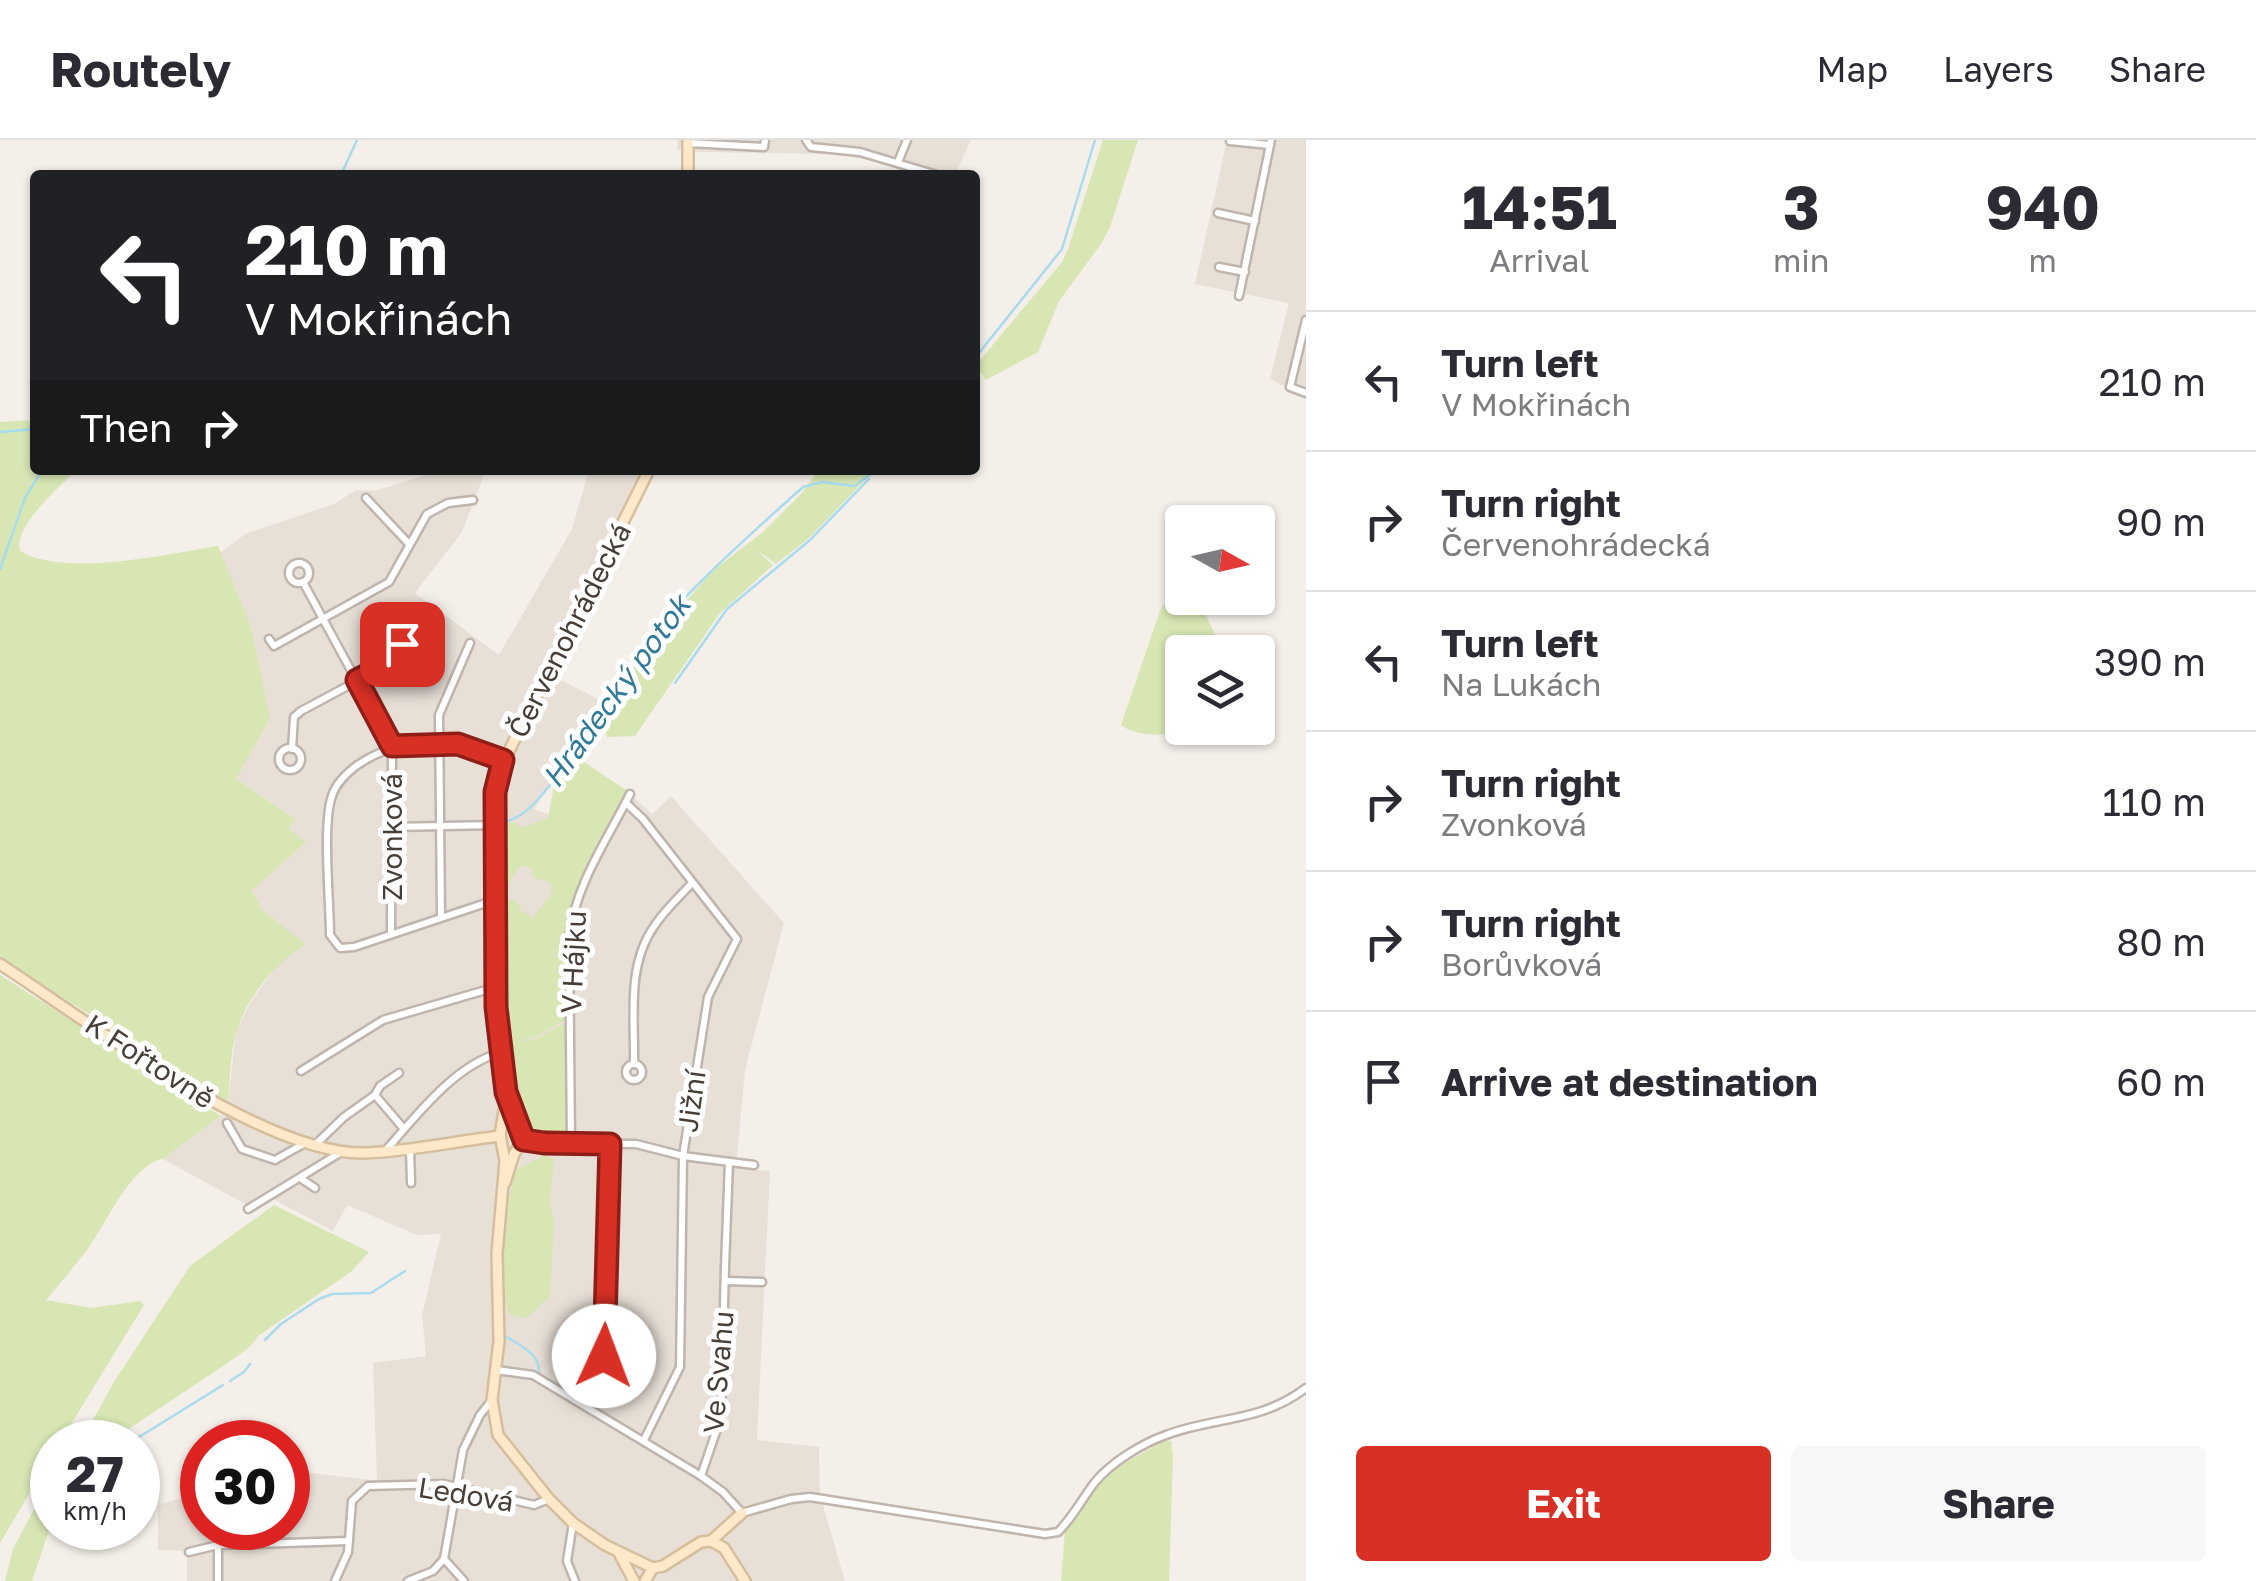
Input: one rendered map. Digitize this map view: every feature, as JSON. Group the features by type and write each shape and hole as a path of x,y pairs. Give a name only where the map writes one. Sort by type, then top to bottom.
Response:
{"street":[{"path":"688,170 688,141 764,146 765,140"},
{"path":"806,140 811,147 860,152 922,170"},
{"path":"898,162 906,140"},
{"path":"1230,140 1270,142 1239,296"},
{"path":"1218,213 1255,221"},
{"path":"1219,267 1244,272"},
{"path":"1306,320 1290,387 1306,393"},
{"name":"Červenohrádecká","path":"505,1183 524,1131 518,1126 506,1092 500,1053 495,784 503,760 647,475"},
{"path":"366,498 409,544"},
{"path":"269,639 274,646 392,580 429,512 448,503 474,500"},
{"name":"Zvonková","path":"304,582 392,746 392,934"},
{"path":"442,915 442,704 470,643"},
{"path":"292,749 294,717 400,658"},
{"path":"498,898 347,949 332,940 329,812 332,792 349,772 392,746 473,747 503,760"},
{"name":"V Hájku","path":"571,1144 570,924 578,893 630,794"},
{"name":"Jižní","path":"626,803 643,818 727,923 736,943 714,980 704,1012 683,1156 680,1367 644,1440"},
{"path":"390,827 498,825"},
{"path":"634,1064 638,960 656,922 692,882"},
{"name":"K Fořtovně","path":"0,964 224,1108 312,1142 363,1153 503,1137"},
{"path":"301,1070 383,1020 496,987"},
{"path":"387,1149 430,1099 488,1057 500,1053"},
{"path":"312,1142 399,1073"},
{"name":"Červenohrádecká","path":"506,1092 505,1183 497,1243 499,1341 492,1400 494,1423 504,1445 573,1523 618,1553 652,1568"},
{"path":"375,1095 404,1129"},
{"name":"K Fořtovně","path":"227,1123 242,1150 276,1160 312,1142"},
{"path":"518,1126 511,1124 503,1137 521,1144 636,1144 683,1156 754,1164"},
{"path":"584,1404 604,1356 610,1144"},
{"path":"410,1147 410,1183"},
{"path":"248,1208 344,1150"},
{"name":"Ve Svahu","path":"701,1476 721,1418 728,1162"},
{"path":"300,1178 315,1188"},
{"path":"725,1281 762,1282"},
{"path":"496,1370 533,1375 584,1404 701,1476 742,1513"},
{"path":"711,1541 742,1513 791,1498 810,1497 1045,1534 1058,1532 1096,1481 1130,1454 1167,1434 1246,1418 1284,1404 1306,1388"},
{"path":"408,1581 433,1571 444,1559 458,1468 470,1432 492,1400"},
{"name":"Ledová","path":"334,1581 348,1552 352,1500 362,1488 404,1484 456,1486 534,1504 549,1499"},
{"path":"573,1523 566,1560 576,1581"},
{"path":"310,1542 349,1541"},
{"path":"645,1581 652,1568 701,1542 711,1541 724,1548 744,1581"},
{"path":"190,1552 198,1550"},
{"path":"218,1550 218,1581"},
{"path":"618,1553 634,1581"},
{"path":"444,1559 464,1581"}],"shaded area":[{"path":"678,140 971,140 957,170 903,170 836,154 677,149"},
{"path":"1227,140 1306,140 1306,397 1270,379 1289,303 1195,284"},
{"path":"427,475 484,475 462,532 415,593 499,655 572,529 588,475 639,475 545,672 600,700 534,809 596,833 626,790 652,814 671,796 784,923 745,1070 736,1168 770,1171 757,1440 819,1447 820,1495 845,1581 187,1581 187,1551 158,1550 160,1504 180,1498 180,1550 310,1550 310,1473 377,1481 373,1363 426,1356 422,1315 441,1234 417,1235 347,1205 333,1231 267,1196 247,1205 163,1159 221,1116 228,1102 236,1031 252,1000 281,960 305,944 262,911 252,889 295,819 236,779 251,627 220,553 245,534 334,504 356,490 374,491"}],"green space":[{"path":"1103,140 1138,140 1110,227 1059,301 1038,352 986,380 980,371 980,360 1062,262"},
{"path":"30,420 30,475 71,475 30,519 23,530 20,551 63,563 89,563 218,546 251,627 270,718 236,779 295,819 289,829 306,842 252,890 263,911 306,944 264,981 248,1004 233,1047 228,1102 0,958 0,422"},
{"path":"815,475 870,475 809,538 776,564 754,548 773,565 720,613 635,736 607,737 604,724 631,676 636,655 648,658 646,648 711,572 763,532"},
{"path":"1165,603 1165,615 1206,615 1215,635 1165,635 1165,734 1142,733 1121,725"},
{"path":"575,756 629,792 592,856 571,908 565,949 566,1020 517,1042 535,1039 567,1022 568,1133 563,1138 544,1135 530,1128 522,1118 506,1045 513,1043 506,1043 502,1037 499,990 503,902 513,899 521,906 519,909 533,918 553,892 553,886 542,878 539,881 533,877 531,868 521,865 506,887 510,891 503,894 504,824 514,822 521,828 548,818 554,786"},
{"path":"0,975 221,1116 140,1172 87,1250 46,1300 91,1308 140,1301 144,1305 73,1420 30,1420 30,1492 0,1543"},
{"path":"545,1155 554,1159 550,1297 526,1318 509,1315 504,1296 505,1223 515,1170"},
{"path":"274,1205 369,1252 352,1271 258,1336 251,1346 142,1420 93,1420 114,1382 190,1266"},
{"path":"1165,1440 1171,1441 1173,1457 1169,1581 1061,1581 1065,1531 1085,1500 1111,1471"},
{"path":"30,1517 30,1550 43,1550 32,1581 5,1581 13,1549"}],"waterway":[{"path":"343,170 357,140"},
{"name":"Hrádecký potok","path":"980,352 1062,249 1095,140"},
{"path":"0,432 30,429"},
{"path":"0,569 25,498 39,475"},
{"name":"Hrádecký potok","path":"502,825 531,807 547,789 578,748 639,650 718,565 803,487 822,482 854,486 870,475"},
{"path":"675,683 727,609 810,540 869,479"},
{"path":"265,1340 281,1324 319,1299 332,1294 371,1293 405,1271"},
{"path":"505,1336 532,1355 539,1372"},
{"path":"230,1381 250,1364"},
{"path":"160,1424 223,1385"}],"route":[{"path":"402,644 398,649 400,658 357,680 392,746 458,744 503,760 495,784 496,987 506,1092 524,1140 610,1144 604,1356"}]}
